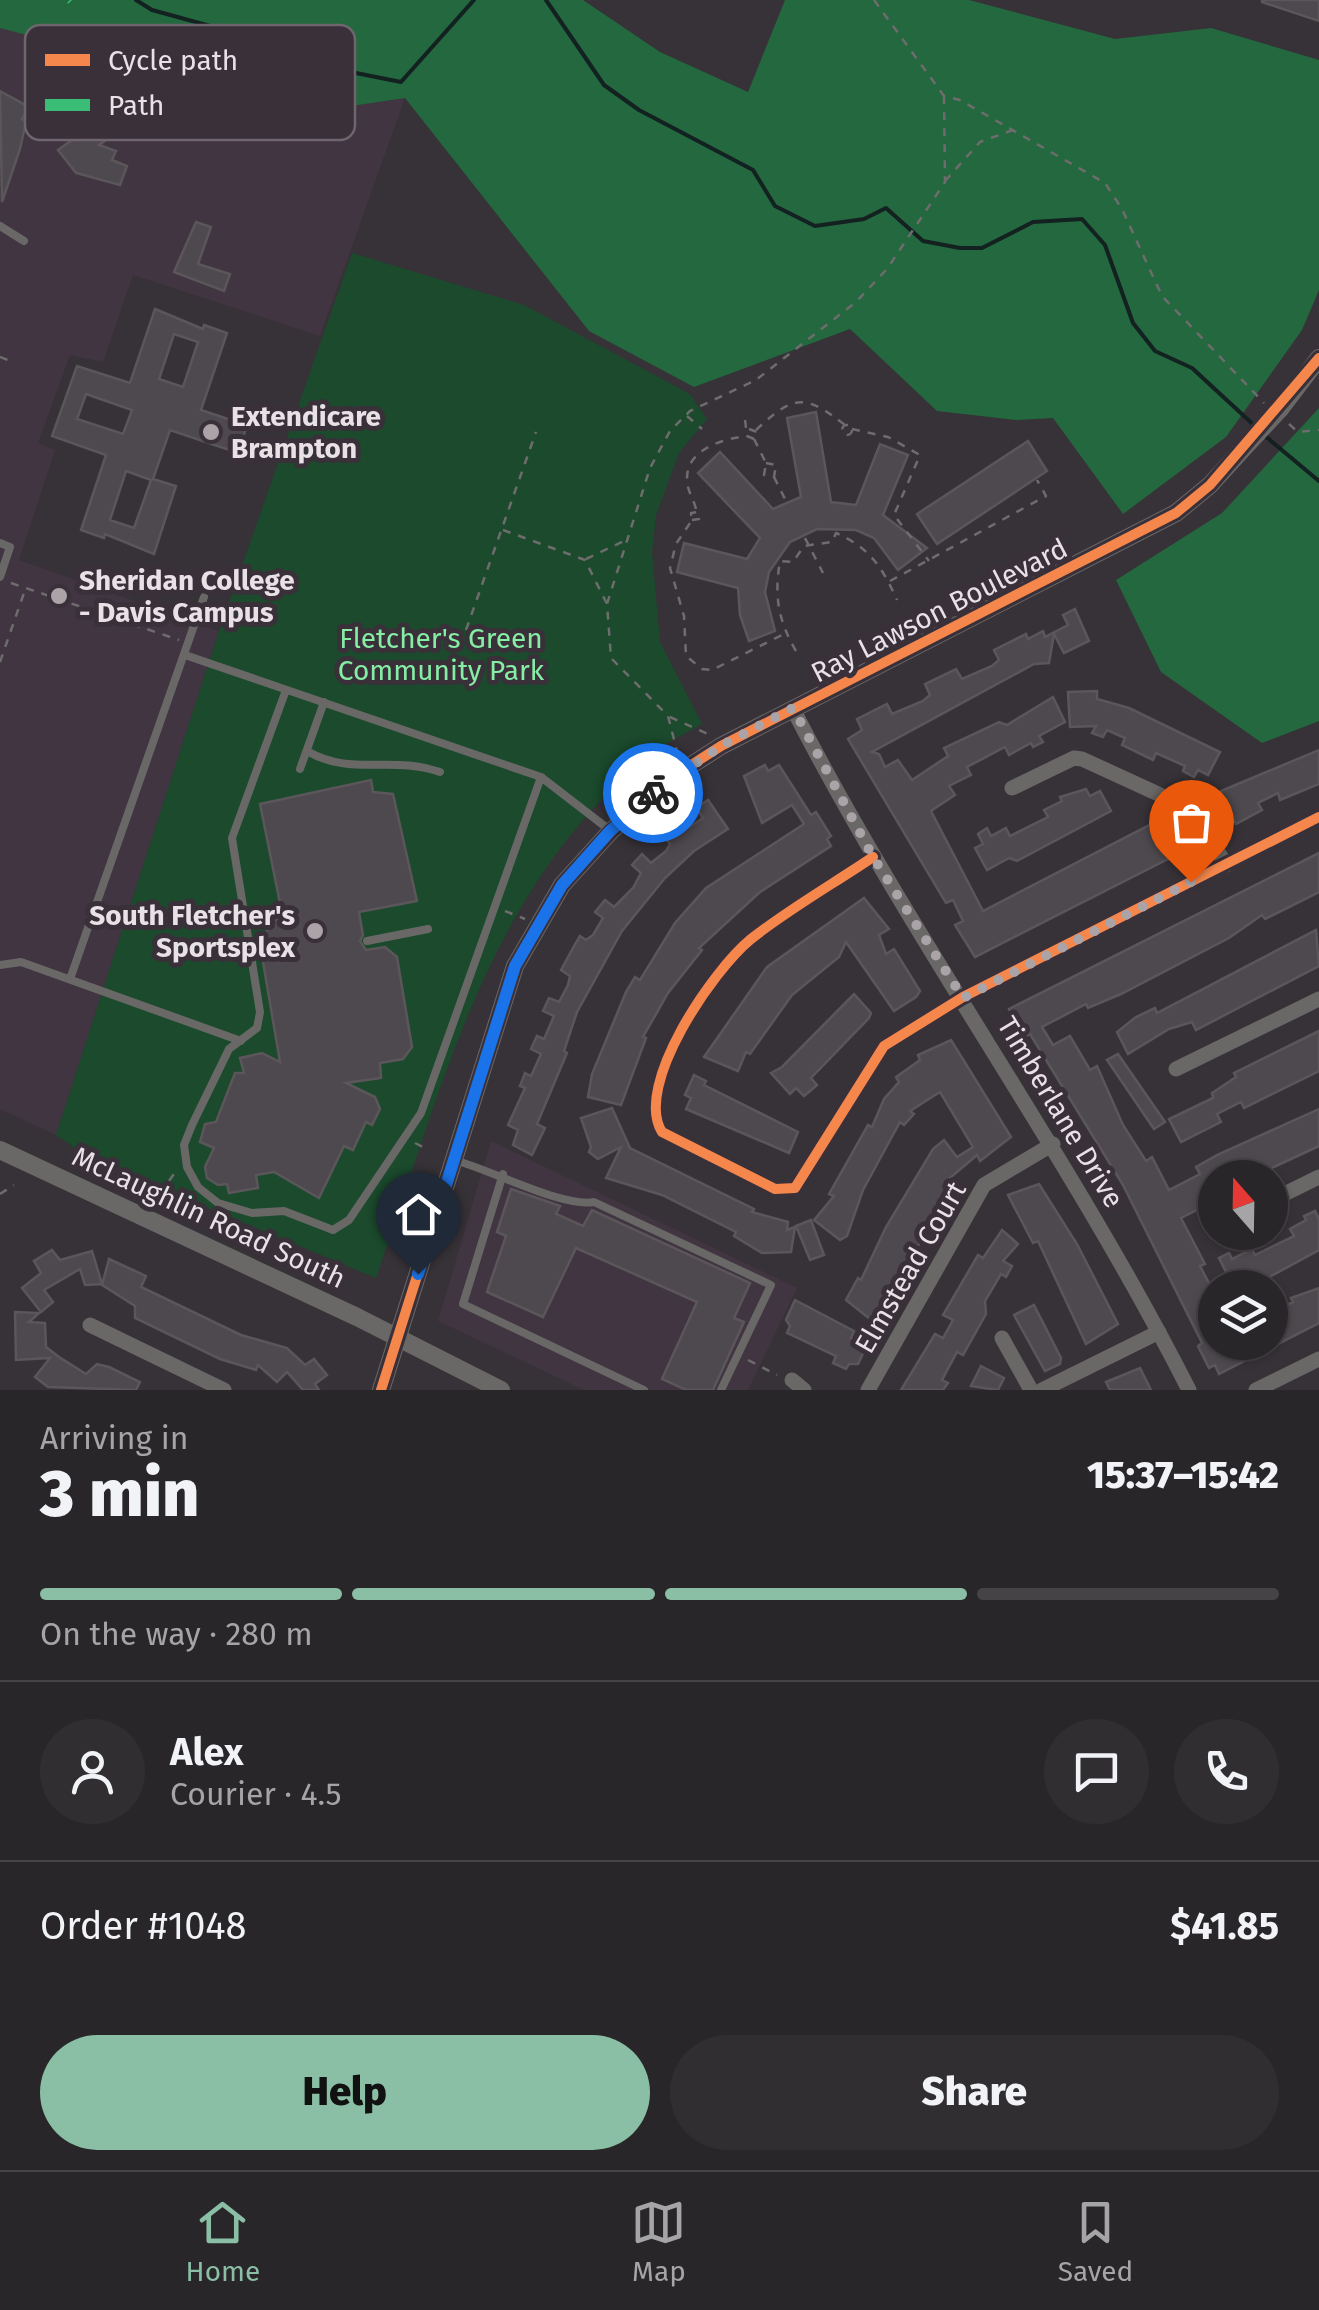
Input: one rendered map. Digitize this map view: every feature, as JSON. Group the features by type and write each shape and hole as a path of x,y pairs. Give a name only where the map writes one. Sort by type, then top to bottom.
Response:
{"street":[{"name":"Ray Lawson Boulevard","path":"381,1390 492,1028 515,966 562,885 610,831 682,771 721,746 1176,512 1210,485 1280,414 1319,358"},
{"name":"Timberlane Drive","path":"793,708 873,857 1054,1144 1188,1390"},
{"path":"1012,788 1074,758 1082,759 1193,810 1226,865"},
{"path":"873,857 748,942 681,1027 653,1102 653,1118 662,1132 775,1189 795,1188 873,1057 884,1046 963,998 1319,817"},
{"path":"1176,1070 1319,999"},
{"name":"Elmstead Court","path":"868,1390 984,1185 1054,1144"},
{"name":"McLaughlin Road South","path":"0,1150 501,1390"},
{"path":"1288,1192 1319,1177"},
{"path":"90,1325 224,1390"},
{"path":"1042,1390 1159,1332"},
{"path":"1002,1338 1030,1390"},
{"path":"1256,1390 1319,1359"}],"lane":[{"path":"0,226 24,241"},
{"path":"0,543 10,546 1,579"},
{"path":"70,979 204,597"},
{"path":"186,655 542,777 610,831"},
{"path":"286,690 232,838 260,1012 257,1028 229,1049 184,1145 187,1167 198,1187 218,1203 252,1213 284,1210 334,1230 350,1220 407,1140 421,1113 542,777"},
{"path":"300,769 324,702"},
{"path":"306,751 340,767 392,762 440,772"},
{"path":"368,941 428,929"},
{"path":"0,965 21,962 242,1041"},
{"path":"454,1160 503,1174 574,1206 594,1202 771,1285 721,1390"},
{"path":"503,1174 463,1304 644,1390"}],"path":[{"path":"874,0 944,96 944,182"},
{"path":"944,96 960,100 1105,184 1122,208 1162,296 1298,432 1319,430"},
{"path":"721,746 704,731 668,716 611,658 607,604 650,468 670,431 686,415 756,380 856,302 921,219 944,182 980,142 1014,130"},
{"path":"0,357 13,362"},
{"path":"774,477 764,475 766,463 754,439 756,430 779,409 806,401 822,406 845,426 875,432 920,454 894,515 929,561"},
{"path":"686,415 702,429"},
{"path":"745,420 747,436"},
{"path":"845,426 845,435 852,429"},
{"path":"749,429 756,430"},
{"path":"466,630 536,432"},
{"path":"754,439 747,436 713,442 690,466 687,483 700,517 692,520 676,544 670,568 684,616 686,656 702,669 712,670 786,633"},
{"path":"766,463 776,465 774,477 787,503"},
{"path":"889,582 1046,496 1037,480"},
{"path":"502,530 585,560 607,604"},
{"path":"796,651 776,607 780,560 792,562 808,544 832,542 836,533 862,545 897,600"},
{"path":"805,538 822,573"},
{"path":"585,560 626,540"},
{"path":"1,579 180,641"},
{"path":"0,662 25,588"},
{"path":"668,716 682,771"},
{"path":"494,907 539,923"},
{"path":"407,1140 427,1149"},
{"path":"160,1194 175,1168 187,1167"},
{"path":"0,1194 14,1186"},
{"path":"738,1355 798,1385"}],"shaded area":[{"name":"Sheridan College - Davis Campus","path":"0,0 56,0 145,25 25,25 25,140 355,140 355,84 405,98 320,336 133,275 103,362 70,355 38,443 55,450 19,560 219,631 56,1135 0,1109"},
{"path":"491,1141 797,1288 748,1390 584,1390 438,1321"}],"green space":[{"path":"0,0 583,0 660,52 748,92 785,0 969,0 1115,39 1211,28 1319,60 1319,290 1302,330 1226,437 1123,514 1053,418 1016,420 937,411 850,329 694,387 589,331 405,98 355,105 355,25 25,25 25,35 0,28"},
{"name":"Fletcher's Green Community Park","path":"352,253 524,305 690,394 707,419 679,453 656,515 652,552 660,642 702,724 650,754 590,813 544,871 507,933 448,1067 376,1278 91,1159 56,1135 219,631"},
{"path":"1319,408 1319,721 1262,743 1161,672 1116,580 1222,513"}],"building":[{"path":"1319,0 1319,21 1262,2"},
{"path":"0,91 25,105 20,149 2,202"},
{"path":"72,140 106,140 99,145 116,151 112,160 127,166 120,185 76,173 58,150"},
{"path":"196,222 211,227 198,264 230,274 224,291 174,272"},
{"name":"Extendicare Brampton","path":"155,309 203,329 204,325 227,333 201,410 231,420 236,404 252,410 238,453 170,430 153,479 176,486 154,554 105,534 104,538 81,530 106,455 52,436 77,366 130,383","holes":["174,334 198,342 183,387 159,379","86,394 132,410 123,434 77,419","126,471 151,480 134,528 110,520"]},
{"path":"816,412 831,502 856,505 880,444 908,455 883,515 927,548 898,570 874,538 856,530 817,529 790,542 769,572 765,592 775,631 749,641 740,615 738,588 677,572 684,543 747,559 760,538 698,473 720,452 773,509 801,497 787,418"},
{"path":"1028,441 1047,471 937,544 917,514"},
{"path":"1075,609 1089,641 1064,653 1054,634 1049,663 1034,664 872,752 879,754 885,767 898,760 912,780 948,756 944,748 999,722 1007,725 1053,697 1065,722 1039,736 1043,742 1033,747 1031,743 1009,755 1005,747 967,767 971,775 949,786 955,795 931,811 983,911 1165,817 1180,853 975,957 955,925 963,921 953,900 946,903 848,739 862,730 857,719 887,704 892,714 923,701 930,695 925,684 956,669 962,679 992,666 999,660 994,650 1026,634 1028,639 1043,631 1045,637 1068,625 1063,615"},
{"path":"1097,691 1097,699 1129,708 1220,752 1208,775 1198,770 1194,777 1183,771 1185,766 1156,753 1153,760 1122,745 1125,738 1107,730 1103,737 1092,733 1096,726 1070,727 1068,692"},
{"path":"1319,750 1319,784 1280,800 1278,793 1258,803 1262,810 1236,824 1231,813 1225,816 1214,794"},
{"path":"765,765 768,771 779,765 811,815 816,812 831,836 827,839 831,846 760,892 699,948 702,950 668,993 643,1037 646,1038 621,1105 588,1097 592,1074 626,992 635,977 640,980 675,923 706,888 804,824 792,805 762,823 744,776"},
{"name":"South Fletcher's Sportsplex","path":"371,780 373,792 393,794 417,901 359,912 363,935 360,941 366,950 385,947 397,957 412,1047 403,1059 380,1063 381,1078 346,1083 375,1097 380,1109 372,1125 366,1122 353,1150 344,1146 319,1198 274,1172 256,1175 258,1188 229,1193 227,1184 218,1185 207,1178 205,1167 214,1148 200,1142 205,1124 216,1122 235,1073 244,1073 240,1058 262,1053 280,1062 260,944 268,941 265,922 283,918 260,804"},
{"path":"1086,789 1090,796 1100,791 1111,811 1017,861 1009,858 987,870 975,848 983,844 978,834 987,828 991,836 1006,828 1010,836 1048,817 1044,810 1062,801 1060,797"},
{"path":"708,800 728,829 694,851 665,878 622,931 577,1012 564,1051 567,1053 537,1124 545,1128 532,1155 513,1145 518,1130 508,1125 525,1088 520,1086 525,1073 531,1076 541,1054 531,1049 537,1036 544,1039 554,1016 543,1011 549,998 559,1002 568,985 570,976 561,970 574,946 580,936 586,940 593,935 603,918 595,912 605,900 614,907 633,888 641,873 632,865 642,854 651,863 666,851 670,844 663,835 675,826 680,833 703,818 696,808"},
{"path":"1319,853 1319,892 1265,919 1262,915 1229,938 1121,994 1088,1008 1086,1004 1042,1027 1053,1045 1070,1036 1090,1070 1097,1066 1123,1125 1146,1161 1152,1157 1169,1190 1198,1175 1198,1210 1181,1218 1205,1264 1198,1270 1198,1335 1123,1185 1030,1034 1022,1038 1009,1009"},
{"path":"864,898 889,929 879,935 886,954 894,949 920,991 916,997 894,1011 846,942 839,957 792,995 750,1054 746,1052 738,1071 704,1057 767,967"},
{"path":"1316,930 1319,966 1196,1030 1192,1022 1169,1029 1128,1054 1117,1032 1136,1017 1155,1008 1157,1013"},
{"path":"854,994 871,1013 869,1018 811,1078 817,1085 804,1096 796,1088 790,1094 771,1073 782,1067"},
{"path":"1319,1031 1319,1071 1244,1108 1241,1102 1217,1114 1221,1122 1181,1142 1169,1119 1213,1098 1212,1093 1236,1077 1234,1073"},
{"path":"951,1040 1011,1137 980,1161 977,1155 944,1183 949,1187 943,1201 875,1323 846,1300 858,1278 861,1280 886,1227 933,1149 944,1140 957,1157 973,1147 940,1092 910,1111 914,1114 904,1125 900,1122 863,1190 847,1236 840,1240 814,1220 834,1196 829,1194 868,1125 872,1127 884,1099 899,1082 896,1077 920,1060 918,1055"},
{"path":"1118,1054 1165,1122 1154,1129 1107,1060"},
{"path":"694,1075 706,1081 704,1085 798,1132 789,1153 686,1109 691,1098 685,1095"},
{"path":"612,1108 630,1148 754,1209 752,1212 788,1222 787,1230 795,1227 791,1252 762,1253 734,1236 736,1232 662,1195 606,1178 621,1147 598,1159 589,1152 591,1147 581,1118"},
{"path":"1319,1109 1319,1146 1288,1160 1208,1160"},
{"path":"1039,1184 1077,1244 1118,1324 1086,1344 1038,1241 1033,1243 1008,1195"},
{"path":"511,1189 560,1206 556,1214 583,1226 592,1210 750,1283 734,1318 744,1322 713,1390 686,1390 662,1379 697,1302 576,1248 543,1317 487,1292 506,1236 497,1232"},
{"path":"1315,1211 1319,1219 1319,1250 1282,1270 1225,1270 1219,1258 1229,1253 1232,1259 1250,1250 1255,1255 1265,1250 1288,1250 1288,1239 1294,1236 1290,1229"},
{"path":"811,1220 824,1255 810,1260 796,1226"},
{"path":"1002,1230 1018,1244 1003,1261 1012,1266 1006,1277 1001,1274 985,1301 986,1314 963,1355 957,1352 942,1380 948,1383 943,1390 901,1390 935,1334 943,1338 953,1320 943,1315 978,1255 983,1258"},
{"path":"52,1250 60,1260 92,1251 102,1284 85,1285 80,1269 44,1290 53,1302 41,1312 22,1288 41,1273 34,1261"},
{"path":"109,1259 146,1276 141,1287 241,1335 287,1348 305,1365 314,1359 327,1375 315,1384 319,1390 303,1390 287,1372 277,1382 258,1365 256,1370 220,1359 135,1318 135,1306 102,1285"},
{"path":"1319,1288 1319,1323 1288,1339 1291,1298"},
{"path":"795,1300 854,1331 851,1338 867,1345 858,1364 849,1364 846,1369 833,1363 836,1356 787,1333 790,1326 786,1320"},
{"path":"1034,1305 1061,1358 1060,1364 1045,1371 1014,1315"},
{"path":"15,1312 39,1313 29,1322 45,1323 46,1347 59,1357 86,1374 97,1364 109,1367 140,1382 136,1390 48,1387 35,1377 50,1358 16,1360"},
{"path":"1205,1360 1246,1360 1219,1374 1215,1365 1209,1368"},
{"path":"981,1366 1004,1378 998,1390 971,1386"},
{"path":"1140,1368 1151,1390 1110,1390 1106,1382"}],"waterway":[{"path":"136,0 152,10 207,25"},
{"path":"355,73 401,82 474,0"},
{"path":"546,0 604,85 639,110 753,170 775,206 815,226 864,219 886,208 923,241 982,248 1033,222 1082,219 1105,245 1133,323 1155,351 1192,368 1257,428"},
{"path":"1264,435 1319,481"}],"cycle path":[{"path":"381,1390 515,966 562,885 611,831 682,771 721,746 1176,513 1210,485 1319,358"},
{"path":"873,857 751,939 717,976 667,1059 658,1087 656,1112 662,1132 775,1189 795,1188 884,1046 963,997 1319,817"}],"way so far":[{"path":"653,793 721,746 793,708 873,857 963,998 1191,882"}],"place":[{"name":"Extendicare Brampton","path":"211,432"},
{"name":"Sheridan College - Davis Campus","path":"59,596"},
{"name":"South Fletcher's Sportsplex","path":"315,931"}],"route":[{"path":"418,1274 492,1028 515,966 562,885 610,831 653,793"}]}
